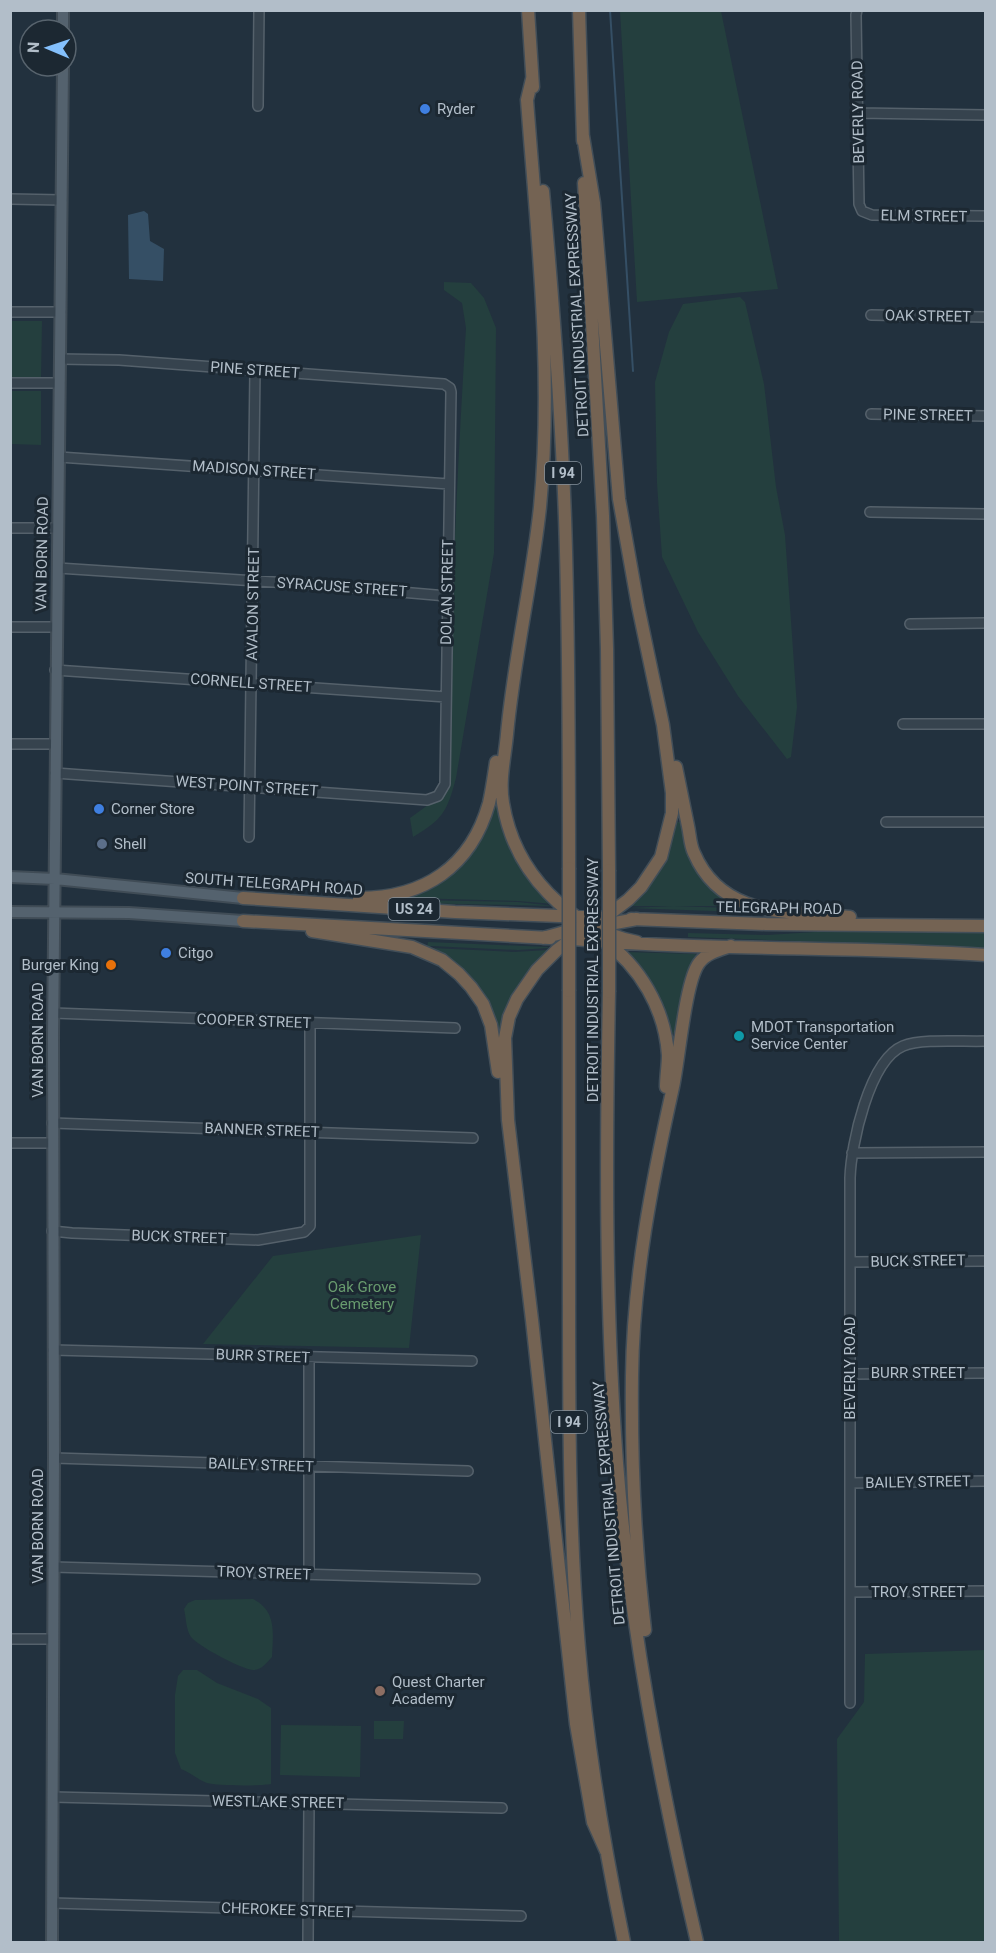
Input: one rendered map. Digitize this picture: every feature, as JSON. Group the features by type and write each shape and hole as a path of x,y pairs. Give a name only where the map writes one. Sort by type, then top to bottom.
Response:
{"highway":[{"name":"DETROIT INDUSTRIAL EXPRESSWAY","path":"528,10 532,79 554,305 569,658 568,1451 573,1564 583,1690 606,1851 624,1942"},
{"name":"DETROIT INDUSTRIAL EXPRESSWAY","path":"579,10 583,136 603,516 607,649 608,1189 611,1354 617,1464 632,1598 647,1700 668,1817 697,1942"},
{"path":"532,79 527,100 541,285 545,381 544,443 540,508 508,711 502,802 517,852 531,874 572,916 605,941 633,967 651,994 661,1018 668,1053 666,1115"},
{"path":"583,136 594,203 619,499 627,552 663,725 672,793 672,813 661,857 641,887 606,917 557,950 537,970 517,999 509,1017 504,1062 508,1120 576,1724 593,1822 606,1851"},
{"path":"256,899 396,896 433,881 463,855 484,818 508,711"},
{"path":"663,725 675,764 693,852 704,873 721,890 736,901 752,907 932,924"},
{"name":"SOUTH TELEGRAPH ROAD","path":"243,898 454,912 572,916"},
{"path":"543,915 615,938 637,942"},
{"name":"TELEGRAPH ROAD","path":"572,916 766,924 986,926"},
{"path":"543,938 637,919"},
{"path":"249,921 412,947 442,960 459,974 483,1004 491,1025 501,1096 508,1120"},
{"name":"US 24","path":"249,921 605,941 827,947 986,956"},
{"path":"647,1700 646,1642 634,1518 632,1374 639,1281 652,1192 695,969 705,957 730,946"}],"main road":[{"name":"VAN BORN ROAD","path":"52,1942 54,1458 52,1123 63,78"},
{"name":"SOUTH TELEGRAPH ROAD","path":"10,877 55,879 243,898"},
{"name":"US 24","path":"10,912 129,913 249,921"}],"street":[{"path":"258,106 259,10"},
{"name":"BEVERLY ROAD","path":"858,10 856,15 859,204 864,212"},
{"path":"858,113 986,115"},
{"path":"10,199 62,200"},
{"name":"ELM STREET","path":"864,212 872,215 986,216"},
{"path":"10,312 61,312"},
{"name":"OAK STREET","path":"871,315 986,316"},
{"name":"PINE STREET","path":"60,359 119,360 448,386"},
{"name":"AVALON STREET","path":"249,837 255,371"},
{"path":"10,383 60,383"},
{"name":"DOLAN STREET","path":"438,796 445,784 451,392 448,386"},
{"name":"PINE STREET","path":"871,414 986,416"},
{"name":"MADISON STREET","path":"59,457 449,484"},
{"path":"870,512 986,514"},
{"path":"10,528 58,528"},
{"name":"SYRACUSE STREET","path":"57,568 253,580 447,596"},
{"path":"910,624 986,624"},
{"path":"10,627 56,627"},
{"name":"CORNELL STREET","path":"56,670 446,697"},
{"path":"903,724 986,724"},
{"path":"10,744 55,744"},
{"name":"WEST POINT STREET","path":"55,773 427,800 438,796"},
{"path":"886,822 986,822"},
{"name":"COOPER STREET","path":"53,1013 455,1029"},
{"path":"310,1023 310,1132"},
{"name":"BEVERLY ROAD","path":"850,1703 850,1178 855,1134 863,1108 881,1067 891,1053 900,1047 918,1043 986,1041"},
{"name":"BANNER STREET","path":"52,1123 473,1138"},
{"name":"BUCK STREET","path":"52,1231 258,1240 306,1231 310,1226 310,1132"},
{"path":"10,1143 52,1143"},
{"path":"852,1153 986,1152"},
{"name":"BUCK STREET","path":"850,1262 986,1261"},
{"name":"BURR STREET","path":"53,1350 472,1361"},
{"path":"309,1357 309,1574"},
{"name":"BURR STREET","path":"850,1374 986,1372"},
{"name":"BAILEY STREET","path":"54,1458 468,1471"},
{"name":"BAILEY STREET","path":"850,1483 986,1482"},
{"name":"TROY STREET","path":"53,1567 475,1579"},
{"name":"TROY STREET","path":"850,1592 986,1592"},
{"path":"10,1639 53,1639"},
{"name":"WESTLAKE STREET","path":"53,1797 502,1808"},
{"path":"308,1942 309,1803"},
{"name":"CHEROKEE STREET","path":"52,1903 521,1916"}],"green space":[{"path":"620,11 721,11 778,289 637,302"},
{"path":"444,282 471,283 484,298 496,328 494,553 453,790 446,807 437,819 413,837 410,818 446,792 448,770 451,641 466,328 462,303 444,290"},
{"path":"740,297 745,302 764,384 776,487 785,535 797,707 791,757 787,759 738,696 698,632 662,557 657,483 655,382 669,332 683,304"},
{"path":"11,321 42,321 41,378 11,378"},
{"path":"11,391 41,391 41,445 11,444"},
{"path":"498,804 517,859 532,881 554,904 411,898 411,895 434,884 492,805"},
{"path":"677,822 682,822 688,845 734,903 732,906 629,906 660,868"},
{"path":"408,896 410,900 518,902 555,906 406,903 405,898"},
{"path":"736,904 742,907 741,912 629,908 673,906 733,908"},
{"path":"845,930 985,933 986,948 688,937 688,933 768,935"},
{"path":"428,942 548,948 518,950 431,946 429,949 427,948"},
{"path":"432,948 514,952 548,950 521,981 509,1003 500,1030 496,1029 490,1012 431,950"},
{"path":"625,952 696,954 688,972 677,1034 671,1033 660,1000 641,970"},
{"name":"Oak Grove Cemetery","path":"421,1235 409,1348 203,1344 273,1256"},
{"path":"253,1599 261,1604 270,1616 273,1640 272,1657 256,1670 239,1666 211,1651 195,1641 189,1634 184,1609 188,1603 195,1600"},
{"path":"985,1650 985,1942 839,1942 837,1739 864,1702 865,1654"},
{"path":"183,1670 197,1670 217,1683 258,1699 271,1708 271,1784 212,1784 181,1769 175,1753 175,1695 178,1676"},
{"path":"374,1721 404,1721 403,1739 374,1739"},
{"path":"281,1725 361,1726 360,1777 280,1775"}],"water":[{"path":"144,211 148,214 150,241 164,249 163,281 129,279 128,215"}],"waterway":[{"path":"610,10 633,371"}],"place":[{"name":"Ryder","path":"425,109"},
{"name":"Corner Store","path":"99,809"},
{"name":"Shell","path":"102,844"},
{"name":"Citgo","path":"166,953"},
{"name":"Burger King","path":"111,965"},
{"name":"MDOT Transportation Service Center","path":"739,1036"},
{"name":"Quest Charter Academy","path":"380,1691"}]}
